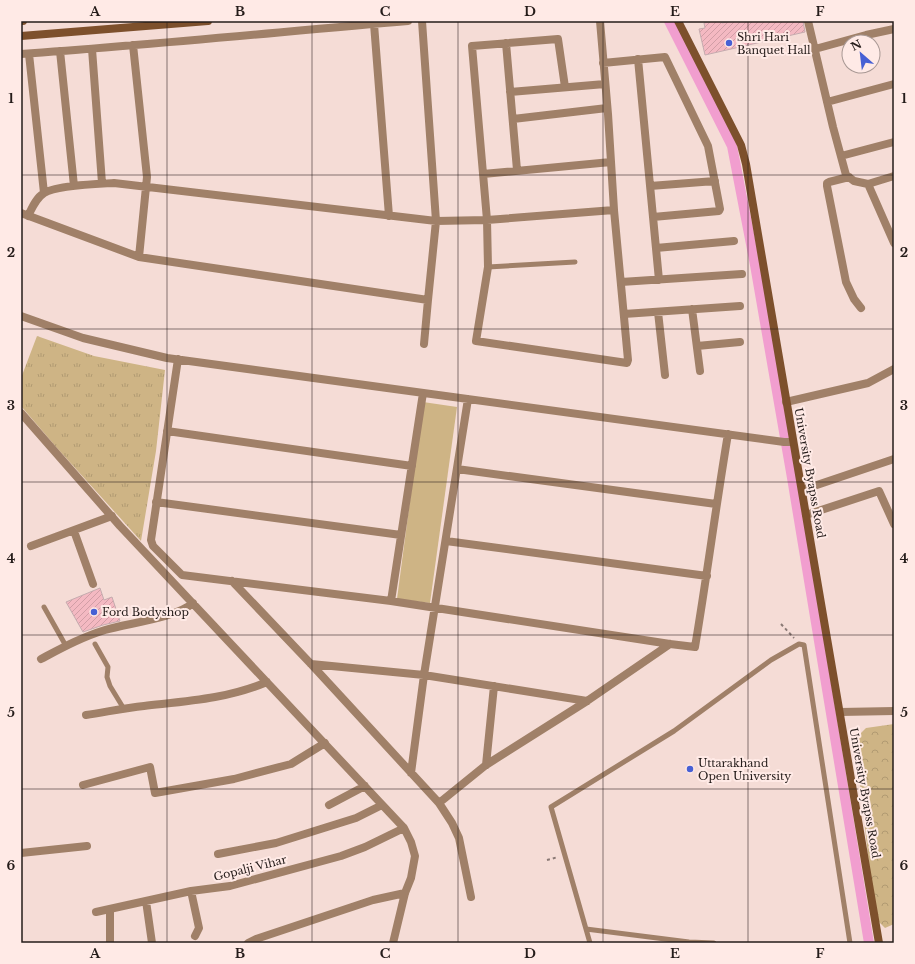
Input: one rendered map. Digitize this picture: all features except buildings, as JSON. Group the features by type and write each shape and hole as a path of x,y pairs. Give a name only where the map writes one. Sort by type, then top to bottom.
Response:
{"main road":[{"path":"21,36 174,22 208,21"},
{"name":"University Byapss Road","path":"678,21 741,145 746,164 786,402 789,442 802,490 879,943"}],"street":[{"path":"44,193 25,54 408,21"},
{"path":"422,21 436,221 424,344"},
{"path":"565,87 558,39 473,45 471,47 487,220 488,267 476,341 627,363 628,360 614,210 608,108 600,21"},
{"path":"808,21 846,175 854,181 868,184 894,176"},
{"path":"374,24 389,216"},
{"path":"815,49 866,35 894,30"},
{"path":"506,43 517,170"},
{"path":"133,45 143,129 147,186 139,257"},
{"path":"92,48 102,183"},
{"path":"60,51 74,186"},
{"path":"603,63 663,57 666,58 708,146 720,209 718,212 653,218"},
{"path":"638,59 660,280"},
{"path":"510,92 605,84"},
{"path":"827,102 894,84"},
{"path":"513,119 608,108"},
{"path":"841,156 894,142"},
{"path":"483,174 611,162"},
{"path":"849,177 827,183 846,282 854,299 861,308"},
{"path":"650,186 714,180"},
{"path":"428,300 139,257 24,215 35,201 44,193 74,186 102,183 147,186 436,221 487,220 614,210"},
{"path":"868,184 894,243"},
{"path":"656,248 734,241"},
{"path":"621,282 742,274"},
{"path":"624,314 740,306"},
{"path":"692,309 700,371"},
{"path":"658,312 665,375"},
{"path":"21,316 83,338 178,359 468,400 789,442"},
{"path":"696,346 740,342"},
{"path":"178,359 151,540 153,546 182,575 391,601 670,644 695,647 728,434"},
{"path":"786,402 868,382 894,369"},
{"path":"391,601 423,393"},
{"path":"411,773 424,675 468,400"},
{"path":"21,413 112,516 404,828 411,842 415,856 411,878 405,893 392,943"},
{"path":"167,432 412,466"},
{"path":"802,490 894,459"},
{"path":"457,469 716,504"},
{"path":"806,515 879,492 894,524"},
{"path":"156,502 402,535"},
{"path":"31,546 112,516"},
{"path":"74,531 93,584"},
{"path":"446,541 707,576"},
{"path":"232,581 439,803 452,823 459,838 472,897"},
{"path":"41,659 78,640 106,630 176,613 193,603"},
{"path":"439,803 486,765 587,701 670,644"},
{"path":"311,664 424,675 587,701"},
{"path":"86,715 210,699 238,692 267,682"},
{"path":"486,765 494,686"},
{"path":"840,712 894,711"},
{"path":"83,785 150,767 155,793 184,788 234,779 291,764 325,743"},
{"path":"329,805 365,786"},
{"path":"218,854 276,843 356,818 382,805"},
{"name":"Gopalji Vihar","path":"96,912 192,891 230,886 341,856 365,847 404,828"},
{"path":"21,853 87,846"},
{"path":"192,891 199,928 195,936"},
{"path":"248,943 366,902 405,893"},
{"path":"146,901 152,943"},
{"path":"110,909 110,943"}],"lane":[{"path":"488,267 575,262"},
{"path":"44,606 66,646"},
{"path":"95,644 108,667 110,686 124,709"},
{"path":"590,943 551,807 674,731 771,660 799,644 804,645 850,943"},
{"path":"586,929 690,942 714,943"}],"path":[{"path":"781,624 799,644"},
{"path":"547,860 565,854"}],"green space":[{"path":"37,336 94,356 165,370 156,451 141,541 21,406 21,378"},
{"path":"423,402 457,407 430,603 397,599"},
{"path":"894,724 894,924 885,928 875,918 855,739 866,728"}],"waterway":[{"path":"669,21 732,146 755,265 792,478 869,943"}],"place":[{"name":"Shri Hari Banquet Hall","path":"729,43"},
{"name":"Ford Bodyshop","path":"94,612"},
{"name":"Uttarakhand Open University","path":"690,769"}]}
